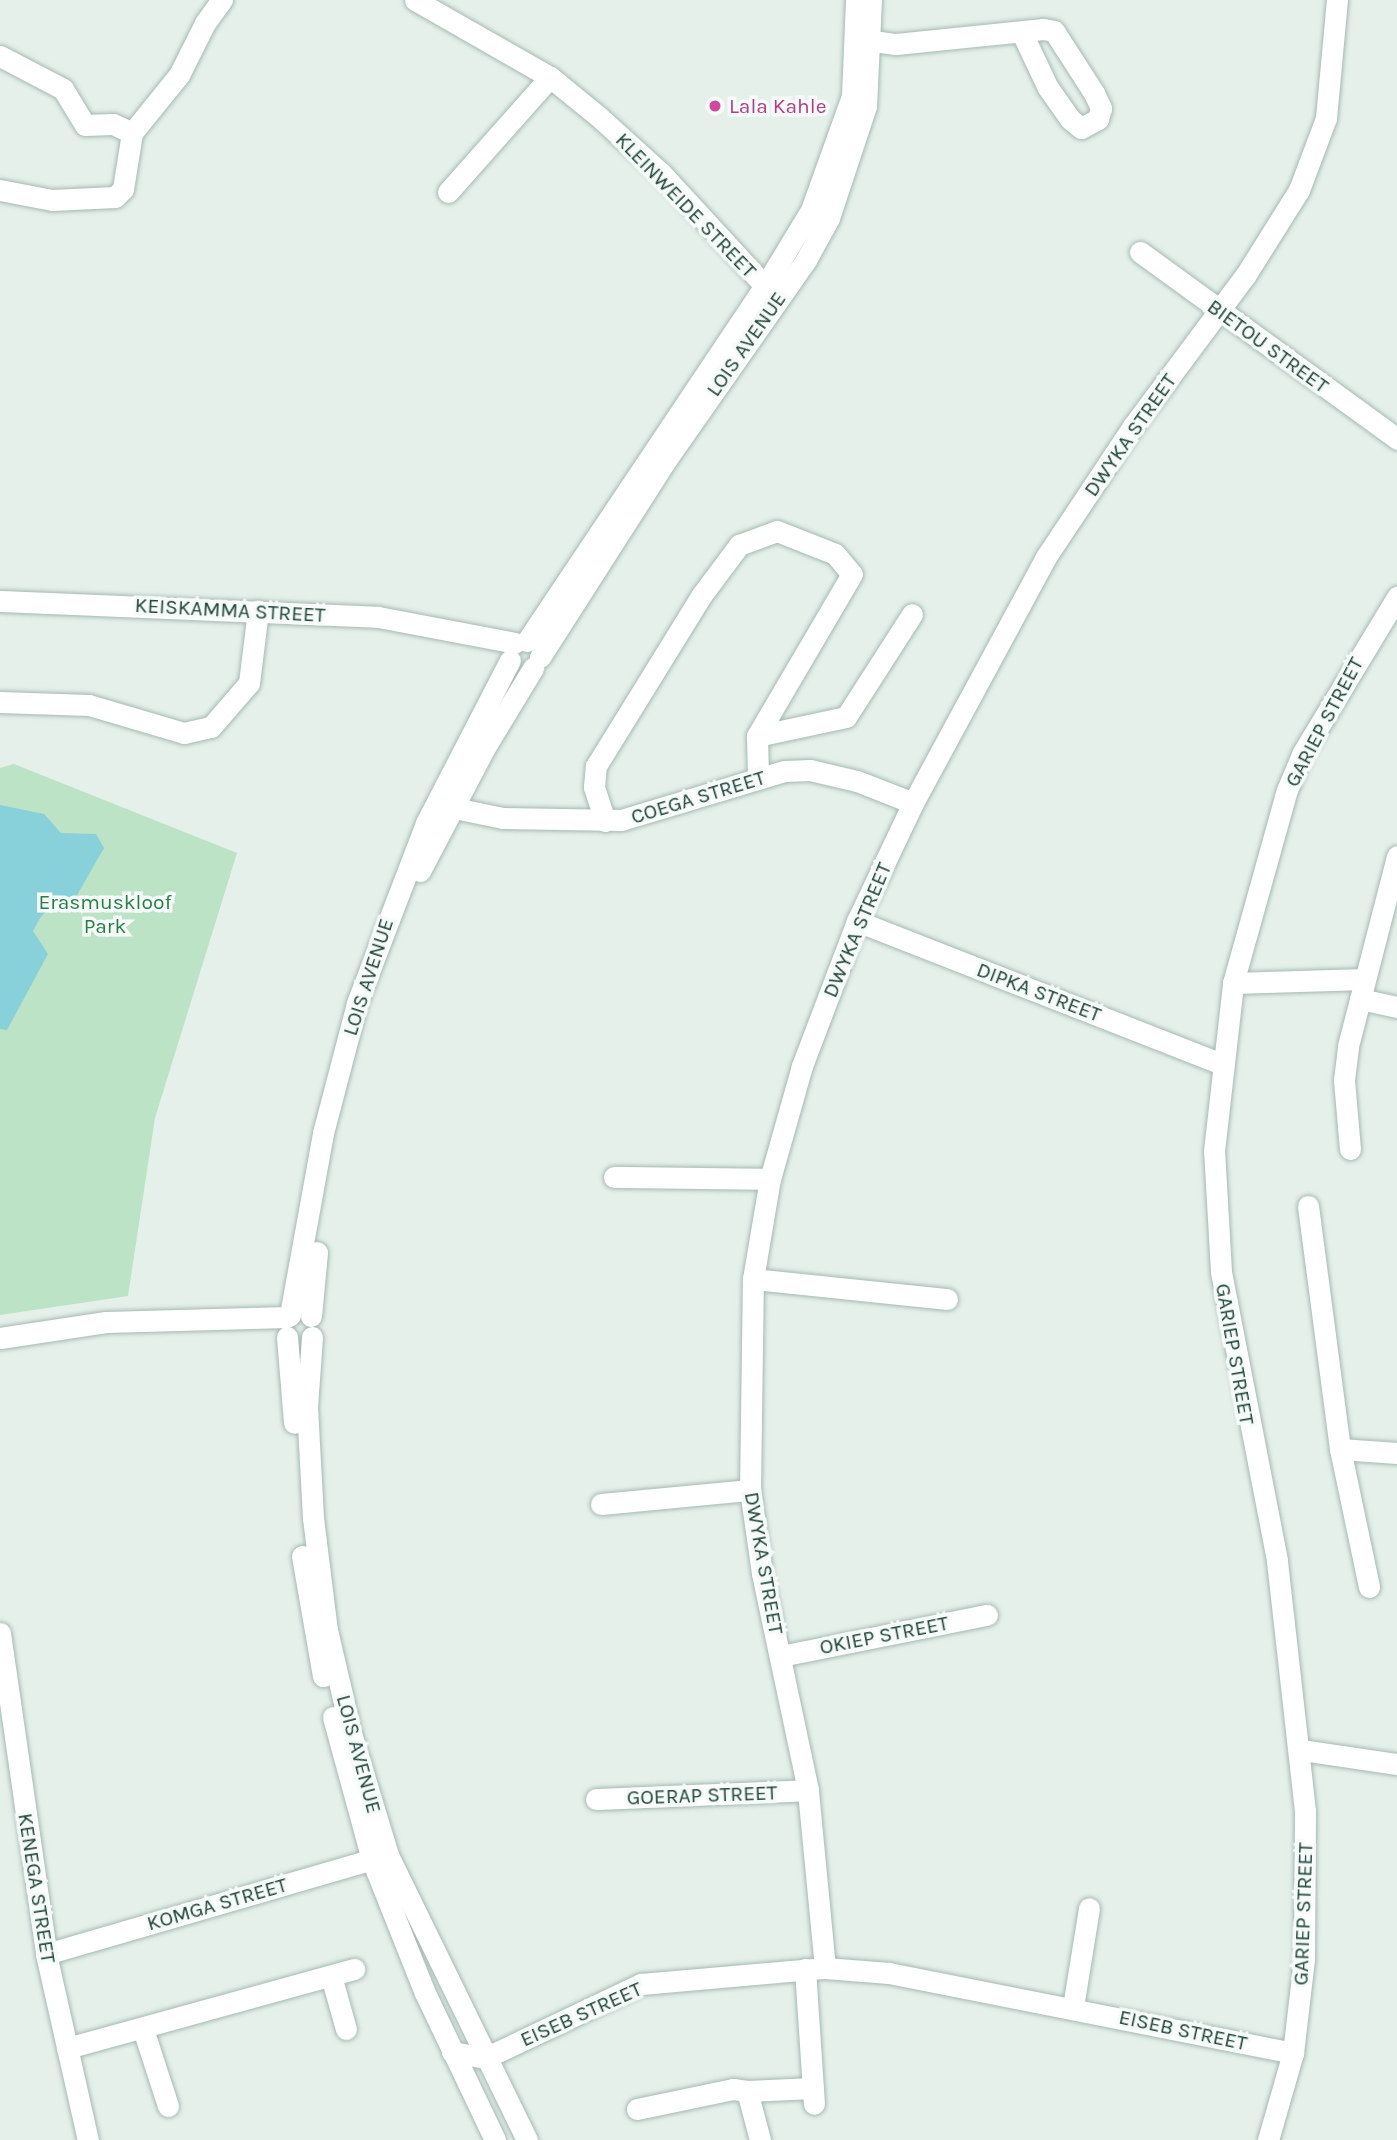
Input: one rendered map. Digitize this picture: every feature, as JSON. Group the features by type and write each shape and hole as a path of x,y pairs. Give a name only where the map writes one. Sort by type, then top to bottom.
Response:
{"street":[{"path":"0,190 52,201 115,197 123,189 132,133 178,75 205,23 222,0"},
{"name":"LOIS AVENUE","path":"495,2140 452,2052 380,1857 348,1779 310,1619 287,1326 323,1133 357,1003 444,806 522,654 664,463 771,293 806,260 836,202 866,106 864,40 856,0"},
{"name":"LOIS AVENUE","path":"864,40 871,0"},
{"name":"DWYKA STREET","path":"815,1968 808,1790 762,1573 750,1490 754,1279 770,1179 802,1066 857,921 914,803 1046,557 1133,426 1220,312 1276,231 1318,149 1326,118 1337,0"},
{"name":"KLEINWEIDE STREET","path":"426,1 550,77 662,174 771,293"},
{"path":"864,40 1022,33 1043,29 1058,34 1094,93 1101,108 1098,119 1081,128 1070,119 1048,88 1022,33"},
{"path":"0,57 64,89 85,125 113,124 132,133"},
{"path":"448,192 550,77"},
{"name":"BIETOU STREET","path":"1140,252 1397,439"},
{"path":"605,821 594,787 596,766 701,596 739,545 777,531 835,554 852,574 757,736 758,778"},
{"name":"GARIEP STREET","path":"1268,2140 1293,2053 1307,1907 1301,1750 1277,1560 1221,1271 1214,1151 1221,1063 1233,983 1297,766 1397,597"},
{"name":"KEISKAMMA STREET","path":"0,601 378,617 458,632 522,654"},
{"path":"0,702 89,705 184,733 211,727 249,683 258,611"},
{"path":"757,736 846,718 912,614"},
{"name":"COEGA STREET","path":"444,806 503,818 605,821 653,813 784,771 833,773 914,803"},
{"name":"LOIS AVENUE","path":"444,806 403,912 346,1087 319,1232 307,1430 318,1569 351,1733 380,1857 527,2140"},
{"path":"1350,1150 1344,1080 1363,989 1397,856"},
{"name":"DIPKA STREET","path":"857,921 1221,1063"},
{"path":"1233,983 1363,989 1397,1007"},
{"path":"614,1177 770,1179"},
{"path":"1308,1206 1340,1449 1369,1587"},
{"path":"754,1279 947,1299"},
{"path":"0,1338 106,1322 220,1321 287,1326 300,1343 312,1326 301,1311 287,1326"},
{"path":"1340,1449 1397,1452"},
{"path":"601,1504 750,1490"},
{"name":"OKIEP STREET","path":"781,1656 987,1615"},
{"name":"KENEGA STREET","path":"0,1633 46,1954 88,2140"},
{"path":"1301,1750 1397,1763"},
{"name":"GOERAP STREET","path":"596,1800 808,1790"},
{"name":"KOMGA STREET","path":"46,1954 380,1857"},
{"path":"1073,2007 1089,1908"},
{"path":"637,2109 733,2089 814,2096 815,1968"},
{"name":"EISEB STREET","path":"485,2058 641,1984 815,1968 889,1973 1073,2007 1293,2053"},
{"path":"67,2048 354,1969"},
{"path":"331,1976 346,2029"},
{"path":"143,2029 168,2106"},
{"path":"452,2052 485,2058 469,2090"},
{"path":"747,2091 760,2140"}],"green space":[{"name":"Erasmuskloof Park","path":"14,764 237,853 155,1118 128,1296 0,1315 0,768"}],"water":[{"path":"0,805 44,814 61,833 96,834 104,848 73,902 57,900 40,918 33,931 48,954 7,1030 0,1029"}],"place":[{"name":"Lala Kahle","path":"715,106"}]}
